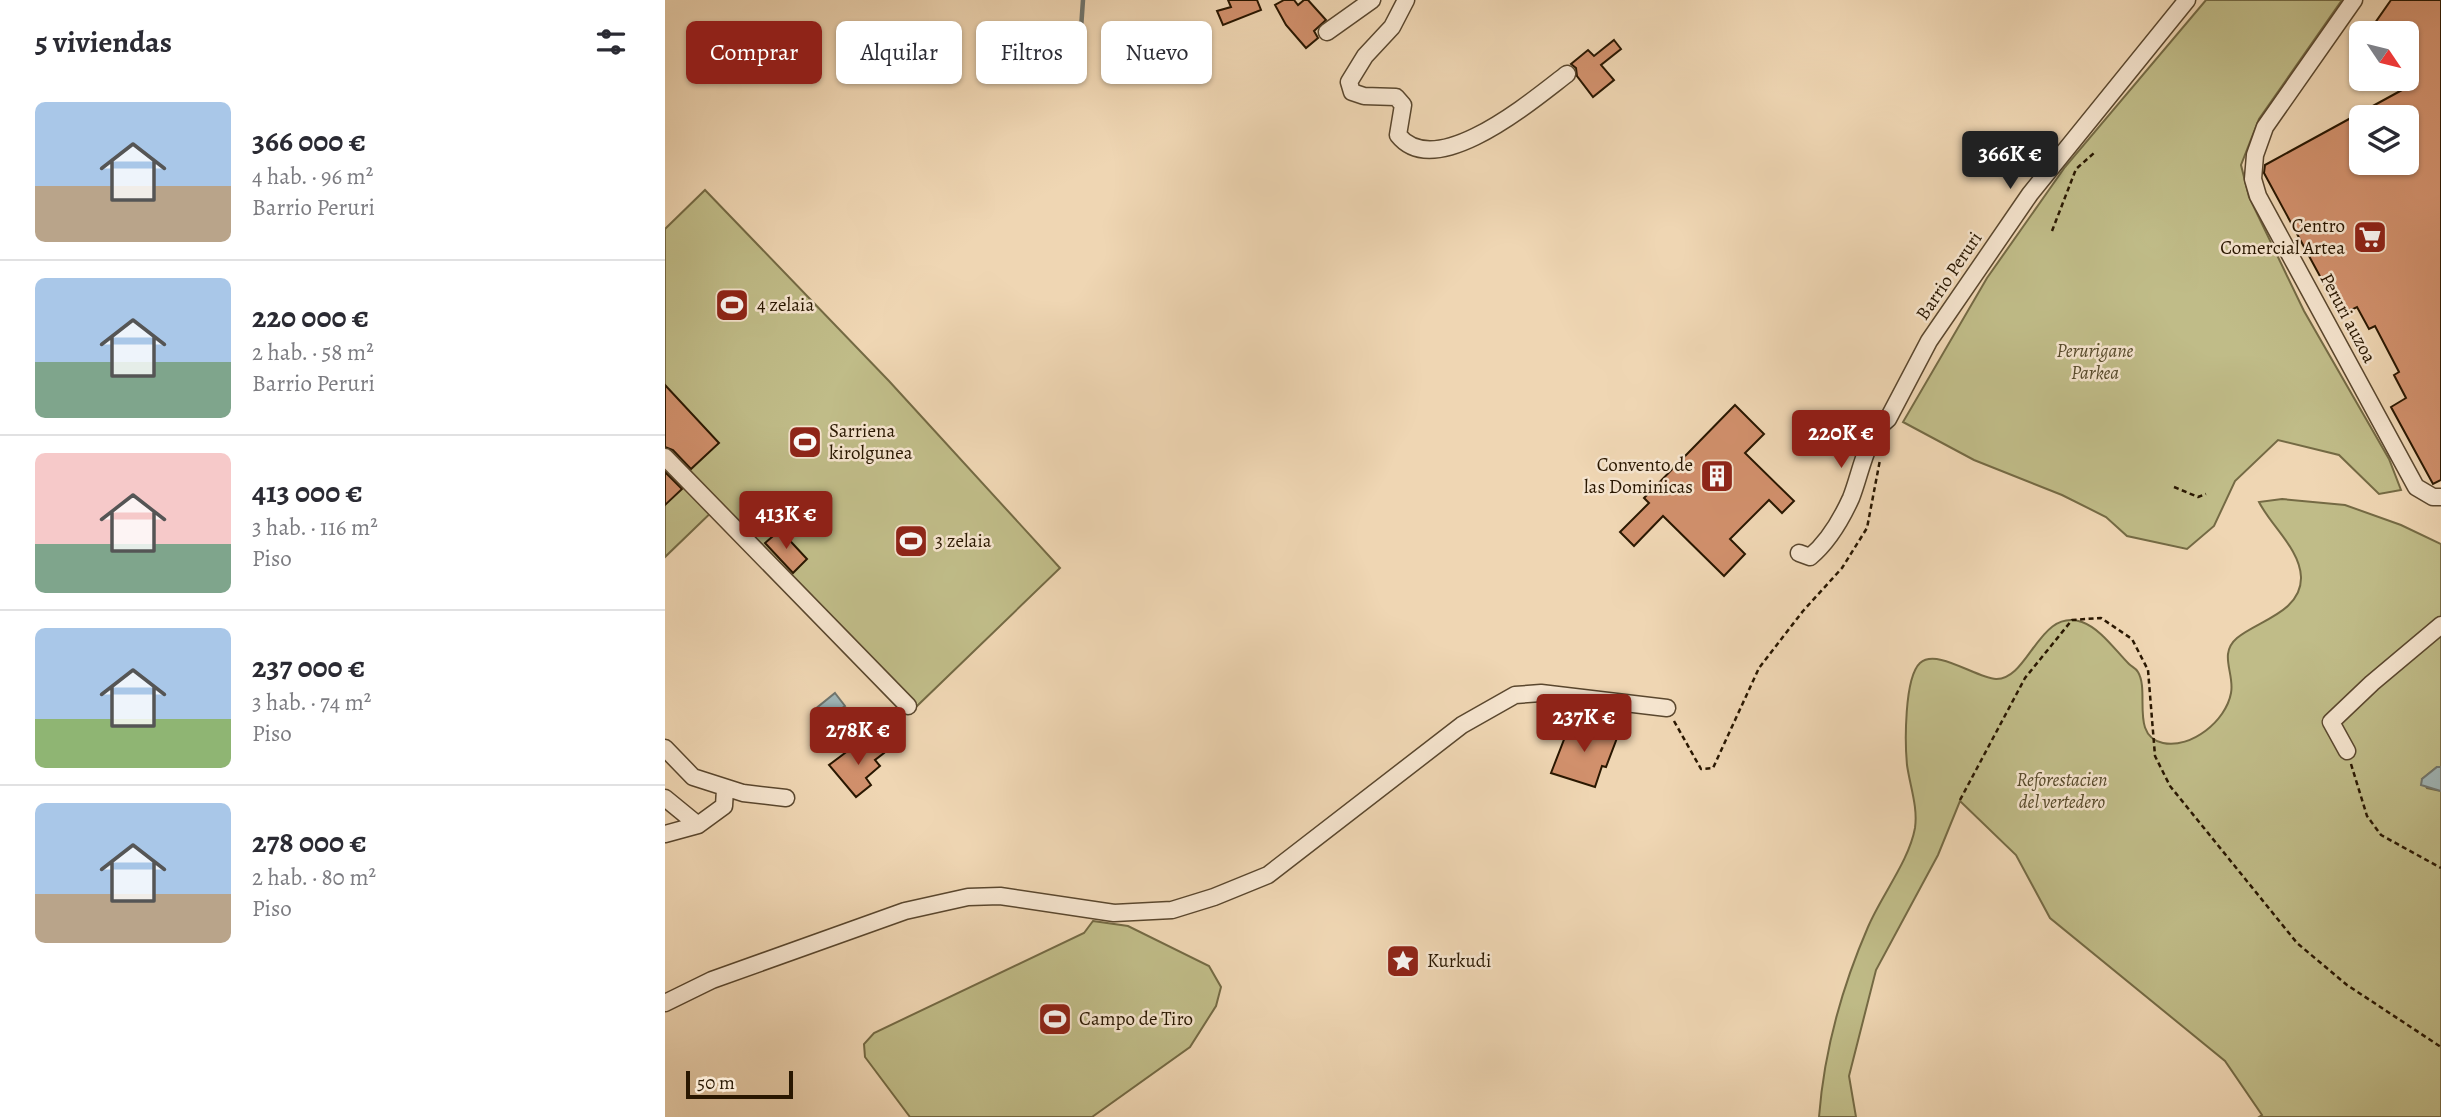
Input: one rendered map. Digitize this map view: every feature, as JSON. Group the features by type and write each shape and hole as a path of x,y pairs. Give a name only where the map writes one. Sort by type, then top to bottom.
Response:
{"street":[{"path":"1327,32 1372,0"},
{"path":"1406,0 1392,27 1365,56 1349,82 1352,92 1364,96 1395,97 1403,105 1398,135 1405,143 1415,148 1439,148 1464,143 1504,122 1567,74"},
{"name":"Barrio Peruri","path":"1799,553 1810,557 1829,538 1850,500 1877,427 1888,419 1929,341 2030,194 2187,0"},
{"name":"Peruri auzoa","path":"2354,0 2265,127 2255,155 2253,179 2258,196 2416,487 2441,497"},
{"path":"665,457 908,706"},
{"path":"2347,751 2331,722 2372,683 2441,625"},
{"path":"665,1003 712,979 905,911 968,897 1000,896 1114,914 1172,910 1214,897 1268,874 1462,725 1515,695 1541,693 1667,708"},
{"path":"665,748 693,777 725,789 786,798"},
{"path":"665,834 698,825 724,806 725,789"},
{"path":"665,798 698,825"}],"path":[{"path":"2052,231 2076,169 2094,153"},
{"path":"1667,708 1701,769 1713,768 1759,668 1803,611 1842,568 1867,528 1880,460"},
{"path":"2174,487 2198,498 2206,494"},
{"path":"1960,800 2025,678 2072,620 2101,618 2132,639 2148,670 2155,756 2170,786 2236,870 2297,943 2347,985 2441,1047"},
{"path":"2347,751 2367,816 2381,835 2441,868"}],"green space":[{"name":"Perurigane Parkea","path":"2206,0 2342,0 2259,119 2241,165 2249,197 2304,311 2389,459 2401,490 2379,494 2339,455 2278,440 2235,481 2214,526 2187,549 2127,536 2106,517 2062,495 1974,460 1903,422 1987,278 2065,167"},
{"name":"Sarriena kirolgunea","path":"705,190 889,381 1060,568 917,706 721,503 665,557 665,229"},
{"name":"Reforestacien del vertedero","path":"2282,499 2345,505 2401,525 2441,544 2441,767 2437,767 2422,779 2427,788 2441,791 2441,1117 2259,1117 2262,1115 2225,1061 2050,918 2016,855 1960,801 1938,855 1876,970 1849,1076 1856,1117 1819,1117 1830,1044 1850,973 1874,915 1907,853 1915,828 1915,804 1907,765 1906,727 1911,682 1920,663 1927,659 1946,661 1996,679 2007,676 2017,668 2055,625 2067,620 2082,622 2102,635 2138,672 2144,723 2153,739 2163,743 2185,742 2215,723 2228,703 2232,686 2228,657 2231,644 2286,607 2299,589 2301,577 2296,557 2259,502"},
{"name":"Campo de Tiro","path":"1093,921 1128,926 1209,966 1221,987 1216,1006 1190,1047 1092,1117 910,1117 865,1057 864,1044 874,1033 1084,933"}],"water":[{"path":"835,693 845,706 823,722 814,710"},
{"path":"2437,767 2441,767 2441,791 2421,785 2422,779"}],"building":[{"path":"1228,0 1257,0 1261,10 1223,25 1217,11 1231,7"},
{"path":"1284,0 1294,0 1298,5 1308,0 1326,20 1314,31 1318,38 1306,48 1286,25 1275,5"},
{"name":"Centro Comercial Artea","path":"2391,0 2441,0 2441,480 2433,484 2391,407 2406,398 2394,375 2399,372 2375,326 2369,329 2357,307 2341,315 2264,173 2265,165 2349,119 2349,175 2419,175 2419,105 2375,105 2400,91 2419,91 2419,21 2376,21"},
{"path":"1614,40 1621,49 1601,65 1614,80 1593,97 1571,64 1588,50 1594,56"},
{"path":"665,385 719,443 691,469 673,450 665,447"},
{"name":"Convento de las Dominicas","path":"1735,405 1764,434 1745,453 1794,501 1782,513 1769,500 1730,539 1745,554 1724,576 1663,516 1634,546 1620,532 1649,503 1644,498"},
{"path":"665,472 682,489 665,505"},
{"path":"780,530 807,559 793,573 765,543"},
{"path":"1572,719 1617,738 1606,767 1602,766 1595,787 1551,773"},
{"path":"874,739 884,753 875,760 880,766 866,778 871,785 856,797 829,765 853,747 858,751"}],"waterway":[{"path":"1082,21 1083,0"}],"place":[{"name":"Centro Comercial Artea","path":"2370,237"},
{"name":"4 zelaia","path":"732,305"},
{"name":"Sarriena kirolgunea","path":"805,442"},
{"name":"Convento de las Dominicas","path":"1717,476"},
{"name":"3 zelaia","path":"911,541"},
{"name":"Kurkudi","path":"1403,961"},
{"name":"Campo de Tiro","path":"1055,1019"}]}
